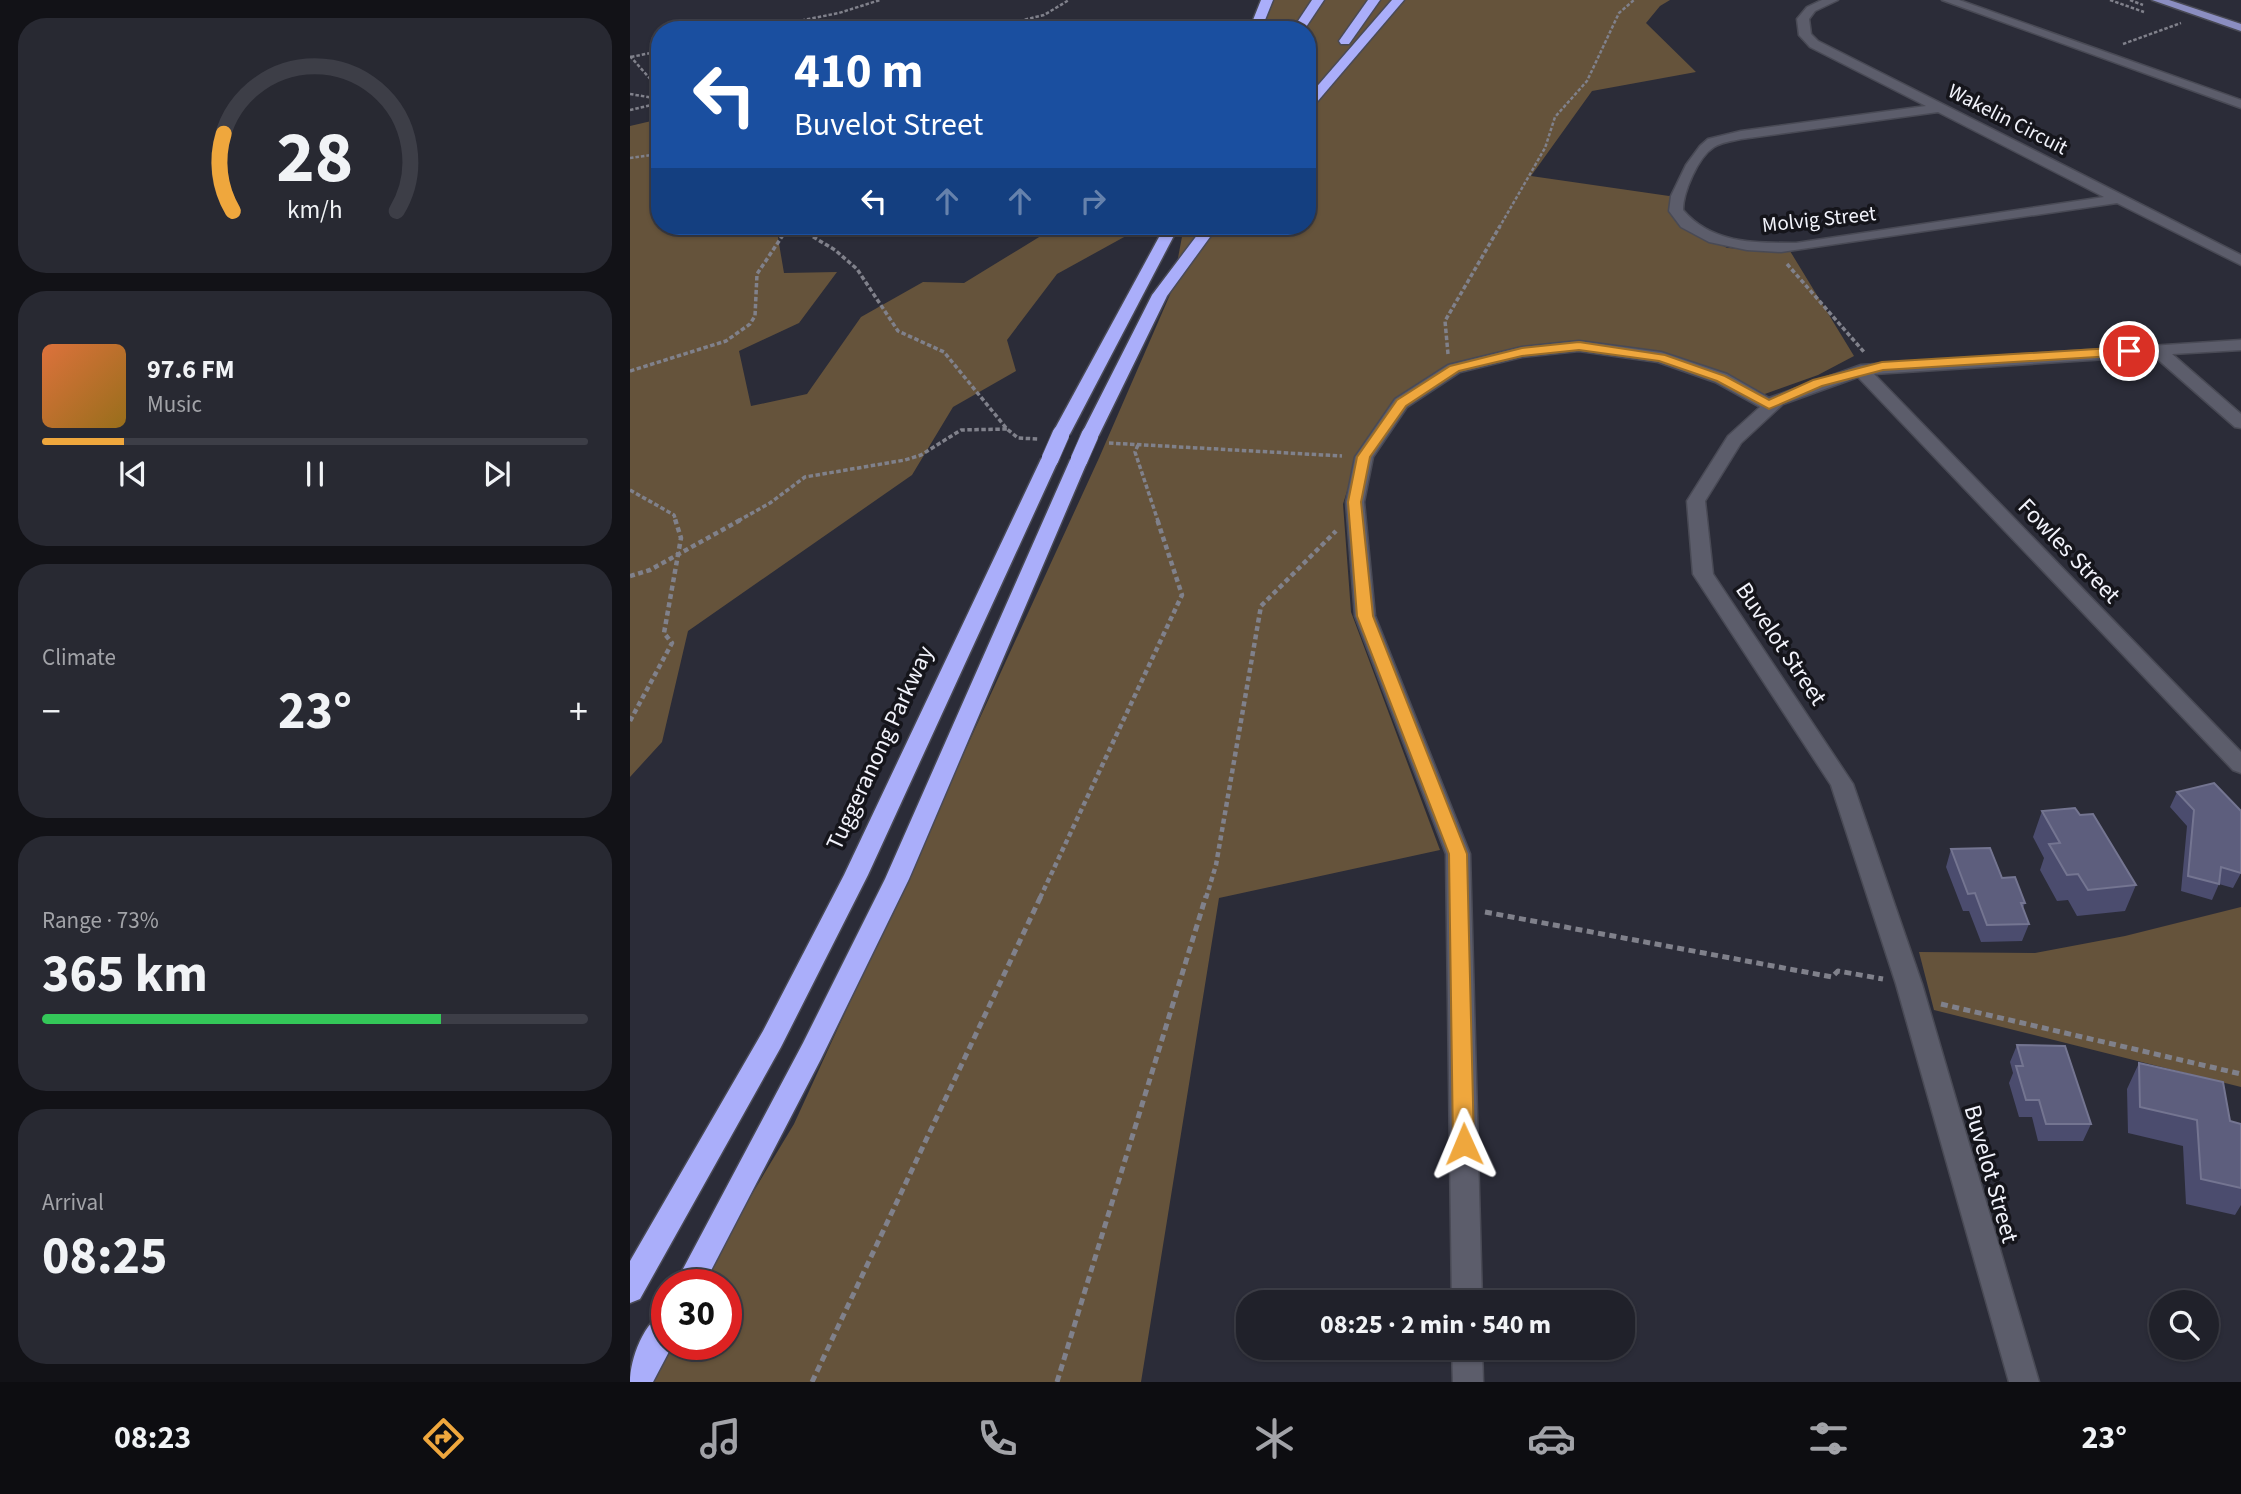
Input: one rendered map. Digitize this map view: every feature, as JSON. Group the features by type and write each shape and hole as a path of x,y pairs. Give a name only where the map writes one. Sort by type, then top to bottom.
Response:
{"highway":[{"path":"1259,21 1267,0"},
{"path":"1304,21 1318,0"},
{"path":"1316,81 1374,0"},
{"path":"1316,96 1398,0"},
{"path":"1136,289 1155,235"},
{"name":"Tuggeranong Parkway","path":"630,1289 766,1051 856,875 1052,444 1167,235"},
{"path":"697,1269 806,1062 897,879 1079,460 1094,439 1160,296 1204,235"},
{"path":"636,1382 651,1354"}],"main road":[{"path":"2155,4 2241,28"}],"street":[{"name":"Wakelin Circuit","path":"1832,0 1811,9 1802,19 1801,25 1808,38 2241,261"},
{"path":"1948,0 2241,104"},
{"name":"Molvig Street","path":"1940,108 1741,135 1708,145 1675,205 1680,217 1695,230 1725,242 1796,247 2118,199"},
{"name":"Buvelot Street","path":"2024,1382 1913,998 1842,783 1703,574 1696,501 1734,440 1769,405 1818,383 1872,368 2241,345"},
{"path":"1467,1290 1458,854 1365,616 1354,502 1364,457 1401,403 1449,372 1522,352 1579,346 1661,357 1721,378 1769,405"},
{"path":"2156,349 2241,423"},
{"name":"Fowles Street","path":"1872,368 2241,765"},
{"path":"1467,1360 1468,1382"}],"path":[{"path":"799,21 839,13 880,0"},
{"path":"1019,21 1044,15 1069,0"},
{"path":"1449,372 1445,321 1545,148 1555,117 1587,81 1619,13 1634,0"},
{"path":"2130,0 2155,4"},
{"path":"2099,53 2185,21 2174,17"},
{"path":"630,57 651,53"},
{"path":"630,57 651,80"},
{"path":"630,94 651,99"},
{"path":"630,110 651,104"},
{"path":"630,158 651,155"},
{"path":"630,372 726,341 750,324 755,316 757,274 785,235"},
{"path":"808,235 835,250 857,269 898,331 944,352 1007,429 1018,438 1052,444"},
{"path":"1772,247 1870,359 1872,368"},
{"path":"630,576 650,570 770,503 805,477 905,460 921,455 961,430 1007,429"},
{"path":"1094,439 1364,457"},
{"path":"812,1382 1182,595 1135,452 1138,444"},
{"path":"630,490 674,515 681,538 664,633 672,643 630,721"},
{"path":"1057,1382 1216,865 1261,606 1326,540 1356,515"},
{"path":"1460,907 1832,977 1838,971 1879,978"},
{"path":"1885,967 1889,980"},
{"path":"1913,998 2241,1074"}],"shaded area":[{"path":"1274,0 1670,0 1660,6 1646,23 1696,72 1592,91 1531,176 1676,197 1691,227 1727,248 1790,251 1854,356 1818,375 1762,395 1724,375 1579,344 1451,366 1397,402 1358,456 1343,504 1351,612 1440,850 1219,898 1141,1382 639,1382 655,1360 742,1360 742,1269 707,1269 794,1124 1099,458 1172,290 1182,235 1316,235 1316,21 1266,21"},
{"path":"651,121 651,235 778,235 784,273 837,272 799,323 739,351 751,406 807,394 861,317 923,282 964,283 1042,235 1128,235 1057,274 1007,340 1016,371 953,407 912,475 688,631 662,742 630,777 630,126"},
{"path":"2241,907 2241,1087 1934,1010 1919,952 2035,953 2125,936"}],"building":[{"path":"2214,783 2241,811 2241,873 2221,867 2219,884 2188,876 2194,810 2177,792"},
{"path":"2075,808 2080,815 2093,814 2136,885 2088,890 2078,874 2067,875 2049,844 2060,843 2042,811"},
{"path":"1990,848 2002,878 2015,877 2025,903 2021,903 2029,924 1987,925 1975,893 1968,894 1951,849"},
{"path":"2017,1045 2065,1046 2091,1124 2046,1124 2039,1100 2026,1100 2016,1066 2023,1066"},
{"path":"2139,1063 2223,1082 2230,1121 2241,1124 2241,1188 2201,1179 2197,1120 2140,1107"}],"route":[{"path":"1464,1144 1458,854 1365,616 1354,502 1364,457 1401,403 1454,368 1522,352 1579,346 1661,357 1721,378 1769,405 1818,383 1882,366 2129,351"}]}
